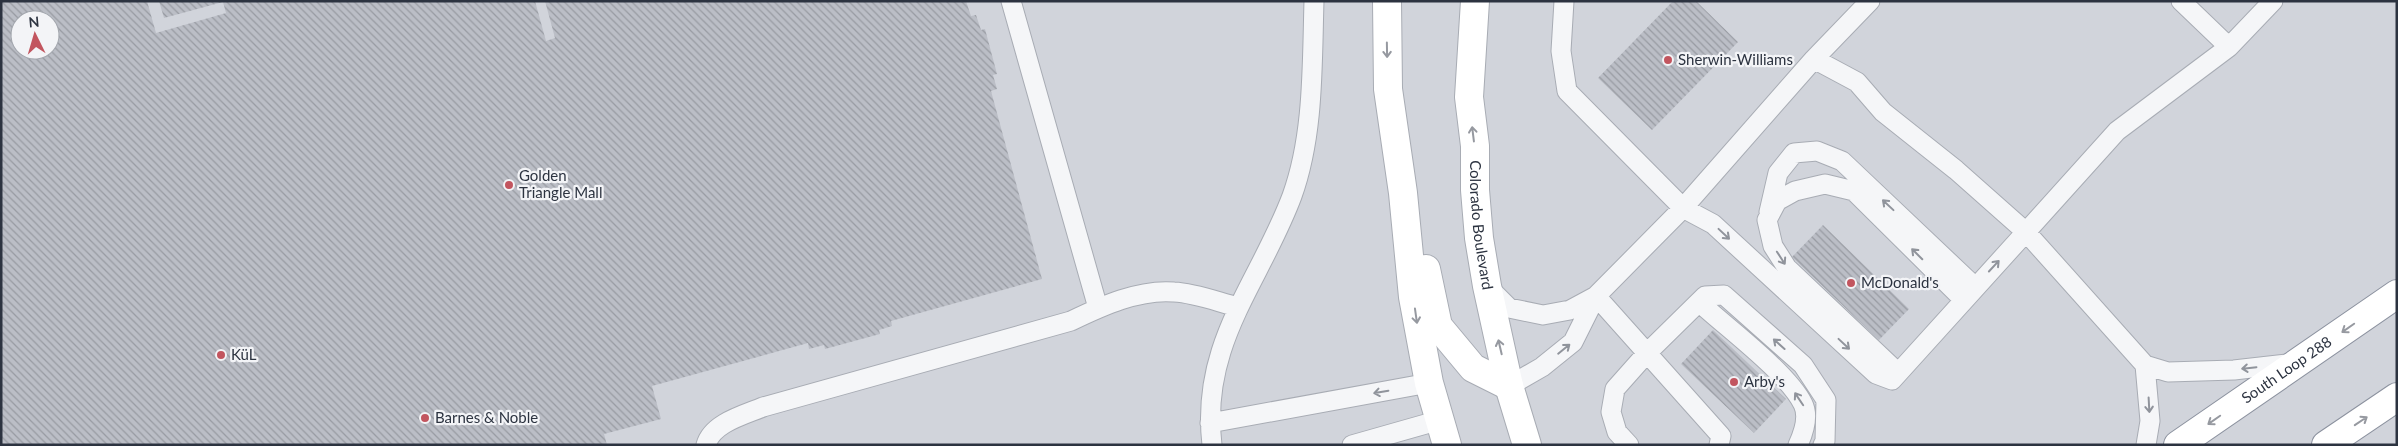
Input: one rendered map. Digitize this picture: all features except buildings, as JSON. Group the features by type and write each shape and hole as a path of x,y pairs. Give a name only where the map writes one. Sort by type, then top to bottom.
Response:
{"main road":[{"path":"1387,1 1388,88 1403,193 1413,298 1428,383 1443,433"},
{"name":"Colorado Boulevard","path":"1475,1 1469,97 1475,146 1475,190 1479,238 1487,286 1509,386 1527,445"},
{"path":"1388,88 1406,124 1426,274 1438,326 1473,368 1509,386"},
{"name":"South Loop 288","path":"2178,445 2397,294"},
{"path":"2326,445 2397,397"}],"lane":[{"path":"1011,1 1098,308"},
{"path":"1212,445 1210,423 1211,394 1222,346 1238,307 1270,245 1292,196 1303,154 1311,92 1314,1"},
{"path":"1564,1 1561,51 1566,91 1683,208 1713,224 1876,374 1892,380 2118,130 2229,46 2273,1"},
{"path":"1487,286 1509,308 1543,315 1570,310 1596,296 1683,208 1814,59 1870,1"},
{"path":"2181,1 2229,46"},
{"path":"1814,59 1857,82 1883,112 1956,170 2026,232 2145,365 2168,372 2234,370 2298,362"},
{"path":"1898,373 1787,268 1773,246 1767,220 1778,173 1794,153 1817,151 1842,161 1969,294"},
{"path":"1767,220 1777,201 1795,191 1825,184 1854,191 1969,294"},
{"path":"706,445 708,437 729,420 763,408 1071,321 1098,308 1151,292 1175,292 1238,307"},
{"path":"1629,445 1617,432 1611,412 1616,390 1647,353 1705,296 1724,295 1803,365 1826,400 1826,441 1823,445"},
{"path":"1509,386 1542,367 1573,342 1596,296"},
{"path":"1596,296 1721,436 1719,445"},
{"path":"1699,302 1786,379 1804,406 1804,432 1798,445"},
{"path":"2145,365 2150,421 2146,445"},
{"path":"1210,423 1428,383"},
{"path":"1352,445 1443,433"}],"shaded area":[{"path":"1,1 2397,1 2397,445 1,445"}],"place":[{"name":"Sherwin-Williams","path":"1668,60"},
{"name":"Golden Triangle Mall","path":"509,185"},
{"name":"McDonald's","path":"1851,283"},
{"name":"KüL","path":"221,355"},
{"name":"Arby's","path":"1734,382"},
{"name":"Barnes & Noble","path":"425,418"}]}
